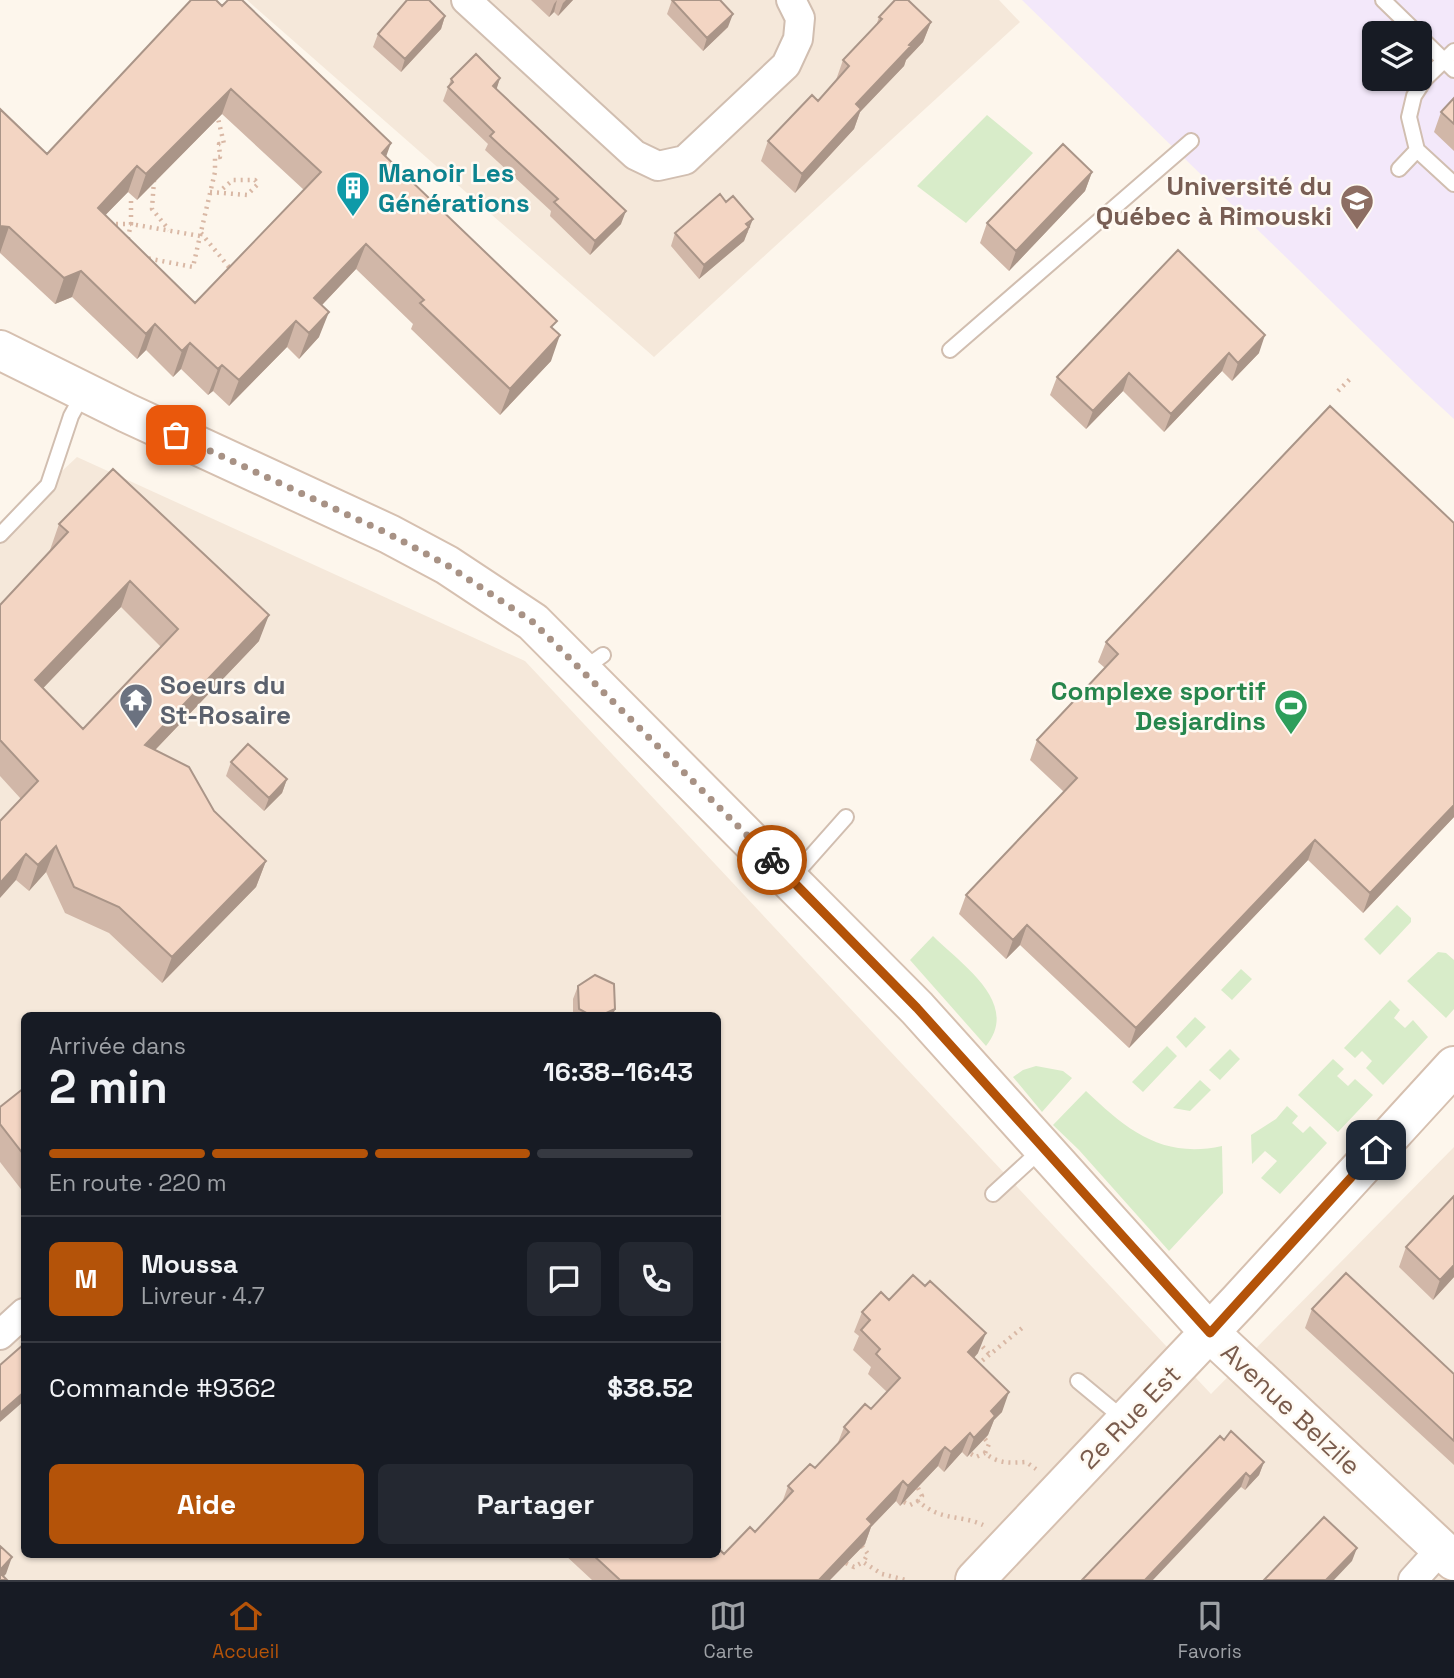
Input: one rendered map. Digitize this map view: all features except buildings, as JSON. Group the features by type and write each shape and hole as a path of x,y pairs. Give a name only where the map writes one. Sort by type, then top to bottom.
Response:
{"street":[{"path":"466,0 635,155 658,166 685,160 786,65 799,39 796,9"},
{"name":"Avenue Belzile","path":"0,350 389,534 447,565 592,663 791,879 917,1008 1210,1333 1448,1555"},
{"name":"2e Rue Est","path":"975,1580 1210,1333 1454,1066"},
{"path":"0,1335 21,1316"},
{"path":"1413,1580 1448,1555"}],"lane":[{"path":"1383,0 1405,21"},
{"path":"1432,45 1451,60 1425,79 1414,96 1409,117 1417,150 1454,184"},
{"path":"950,350 1191,141"},
{"path":"1399,169 1417,150"},
{"path":"0,535 48,485 71,416 84,392"},
{"path":"791,879 846,817"},
{"path":"993,1194 1043,1148"},
{"path":"1078,1381 1126,1421"}],"path":[{"path":"139,256 193,267 215,157 220,157 219,144 224,144 223,132 214,108"},
{"path":"155,180 152,209 169,230"},
{"path":"210,192 247,195 258,184 255,180 233,180 220,191"},
{"path":"125,254 131,224 131,201"},
{"path":"98,224 131,224 200,234 237,276"},
{"path":"1338,391 1350,379"},
{"path":"968,1373 1022,1328"},
{"path":"971,1346 982,1346 989,1354"},
{"path":"971,1454 976,1457 985,1453 989,1444 985,1439"},
{"path":"985,1453 1002,1462 1026,1462 1060,1490"},
{"path":"904,1502 910,1505 918,1501 922,1496 918,1488"},
{"path":"918,1501 937,1515 981,1523 1006,1546"},
{"path":"846,1563 854,1567 863,1562 868,1554 862,1546"},
{"path":"863,1562 882,1574 906,1580"}],"shaded area":[{"path":"247,0 999,0 1020,22 654,357"},
{"name":"Université du Québec à Rimouski","path":"1022,0 1454,0 1454,419 1416,384"},
{"path":"77,457 525,661 1211,1394 1454,1147 1454,1580 0,1580 0,529"}],"green space":[{"path":"987,115 1033,153 966,223 917,186"},
{"path":"1397,905 1411,918 1411,922 1380,955 1364,939"},
{"path":"933,936 983,985 992,1000 996,1015 995,1030 986,1046 910,960"},
{"path":"1438,952 1446,953 1454,960 1454,1009 1446,1018 1407,981"},
{"path":"1241,969 1252,979 1232,1000 1221,990"},
{"path":"1390,1000 1400,1010 1394,1018 1405,1028 1413,1020 1428,1037 1383,1085 1366,1068 1372,1061 1362,1051 1355,1058 1344,1048"},
{"path":"1195,1017 1206,1027 1186,1048 1176,1037"},
{"path":"1167,1046 1177,1056 1143,1092 1132,1082"},
{"path":"1230,1049 1240,1059 1220,1080 1209,1070"},
{"path":"1333,1059 1344,1069 1337,1076 1348,1086 1355,1079 1373,1095 1338,1132 1298,1095"},
{"path":"1036,1066 1063,1071 1072,1078 1042,1112 1013,1077"},
{"path":"1200,1080 1211,1090 1190,1111 1173,1108"},
{"path":"1086,1091 1131,1129 1163,1145 1201,1149 1222,1146 1223,1193 1169,1251 1079,1150 1053,1125"},
{"path":"1287,1106 1298,1116 1292,1123 1303,1133 1310,1126 1327,1143 1280,1194 1261,1178 1277,1161 1265,1151 1252,1164 1251,1135 1276,1119"}],"way so far":[{"path":"176,435 389,534 447,565 533,622 772,860"}],"place":[{"name":"Manoir Les Générations","path":"353,218"},
{"name":"Université du Québec à Rimouski","path":"1357,231"},
{"name":"Soeurs du St-Rosaire","path":"136,730"},
{"name":"Complexe sportif Desjardins","path":"1291,736"}],"route":[{"path":"772,860 917,1008 1210,1333 1376,1150"}]}
